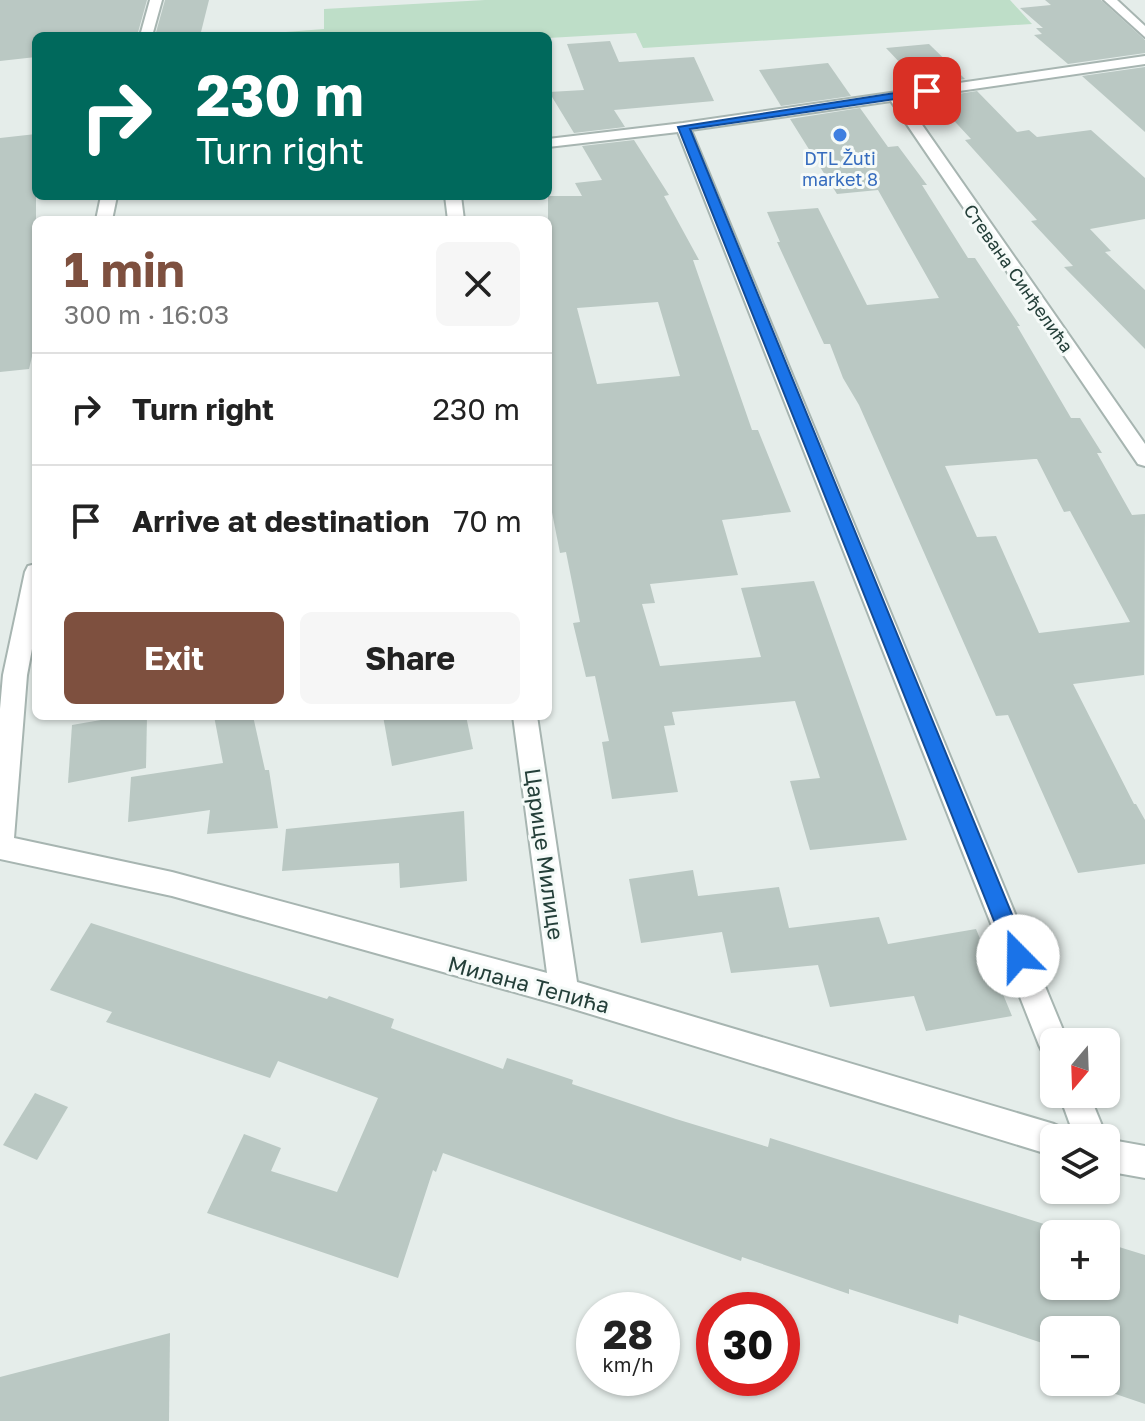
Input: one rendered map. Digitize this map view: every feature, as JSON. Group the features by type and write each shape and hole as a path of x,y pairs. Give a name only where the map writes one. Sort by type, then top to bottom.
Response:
{"street":[{"path":"147,32 156,0"},
{"path":"1110,0 1145,33"},
{"path":"552,143 683,127 1145,60"},
{"name":"Стевана Синђелића","path":"895,96 1145,459"},
{"path":"683,127 1047,1028"},
{"path":"0,846 15,675 32,592"},
{"name":"Царице Милице","path":"526,720 564,992"},
{"name":"Милана Тепића","path":"0,846 172,884 333,931 564,992 1040,1136"},
{"path":"1120,1158 1145,1162"}],"green space":[{"path":"485,0 1010,0 1032,24 643,48 636,33 552,38 552,32 285,32 324,29 324,9"}],"building":[{"path":"0,0 147,0 138,32 32,32 32,57 0,61"},
{"path":"165,0 209,0 201,32 156,32"},
{"path":"1045,0 1101,0 1145,40 1145,53 1068,64 1034,35 1042,34 1036,28 1043,28 1020,8 1051,5"},
{"path":"610,41 619,62 694,57 714,101 614,110 625,127 574,133 552,97 552,92 584,90 567,44"},
{"path":"929,44 965,79 921,85 886,48"},
{"path":"828,63 851,96 781,106 759,70"},
{"path":"1145,67 1145,132 1082,76"},
{"path":"977,91 1017,132 1029,130 1037,137 1091,130 1145,178 1145,219 1090,229 1111,251 1105,252 1145,290 1145,349 1064,267 1073,266 1031,221 1037,220 965,140 971,139 933,98"},
{"path":"860,108 888,147 898,146 927,185 922,185 968,258 975,258 1020,326 1017,326 1071,418 1080,418 1102,453 1097,453 1132,515 1145,514 1144,675 1073,684 1145,820 1145,864 1078,873 1008,715 996,716 859,405 843,378 830,344 824,344 777,242 780,242 767,212 818,208 867,305 939,298 878,190 837,194 790,119","holes":["1037,459 1064,512 1070,511 1130,622 1039,633 996,536 977,537 945,466"]},
{"path":"32,134 32,200 36,200 36,216 32,216 32,357 29,369 0,372 0,138"},
{"path":"634,140 669,195 664,196 699,260 693,260 752,430 758,430 791,512 722,520 738,575 650,584 655,603 642,604 660,666 761,657 741,588 814,581 907,840 810,850 790,781 820,778 795,701 672,712 675,725 664,726 678,792 612,799 602,742 609,741 595,676 586,677 573,623 580,622 566,552 560,553 552,512 552,216 548,216 548,200 552,200 552,196 582,196 575,183 602,180 582,146","holes":["658,302 680,376 597,384 577,308"]},
{"path":"101,720 147,720 146,768 68,783 72,725"},
{"path":"215,720 254,720 265,770 269,770 278,828 207,834 210,810 128,822 131,777 223,763"},
{"path":"384,720 467,720 473,749 392,766"},
{"path":"464,811 467,881 400,888 399,863 282,871 286,829"},
{"path":"693,870 698,896 779,887 789,928 879,917 888,944 976,929 1012,1016 926,1031 914,996 830,1007 818,965 731,973 722,932 641,943 629,879"},
{"path":"91,923 394,1019 391,1028 503,1069 507,1058 676,1119 768,1147 770,1138 1040,1223 1040,1300 1120,1300 1120,1247 1145,1255 1145,1404 1120,1396 1120,1316 1040,1316 1040,1342 959,1315 958,1324 849,1289 849,1294 742,1257 741,1261 443,1153 436,1172 433,1170 398,1278 207,1213 244,1134 281,1148 271,1171 337,1192 378,1098 278,1061 270,1078 106,1022 112,1012 50,990"},
{"path":"35,1093 68,1107 37,1160 3,1145"},
{"path":"170,1333 169,1421 0,1421 0,1377"}],"place":[{"name":"DTL Žuti market 8","path":"840,135"}],"route":[{"path":"927,91 683,127 1018,956"}]}
